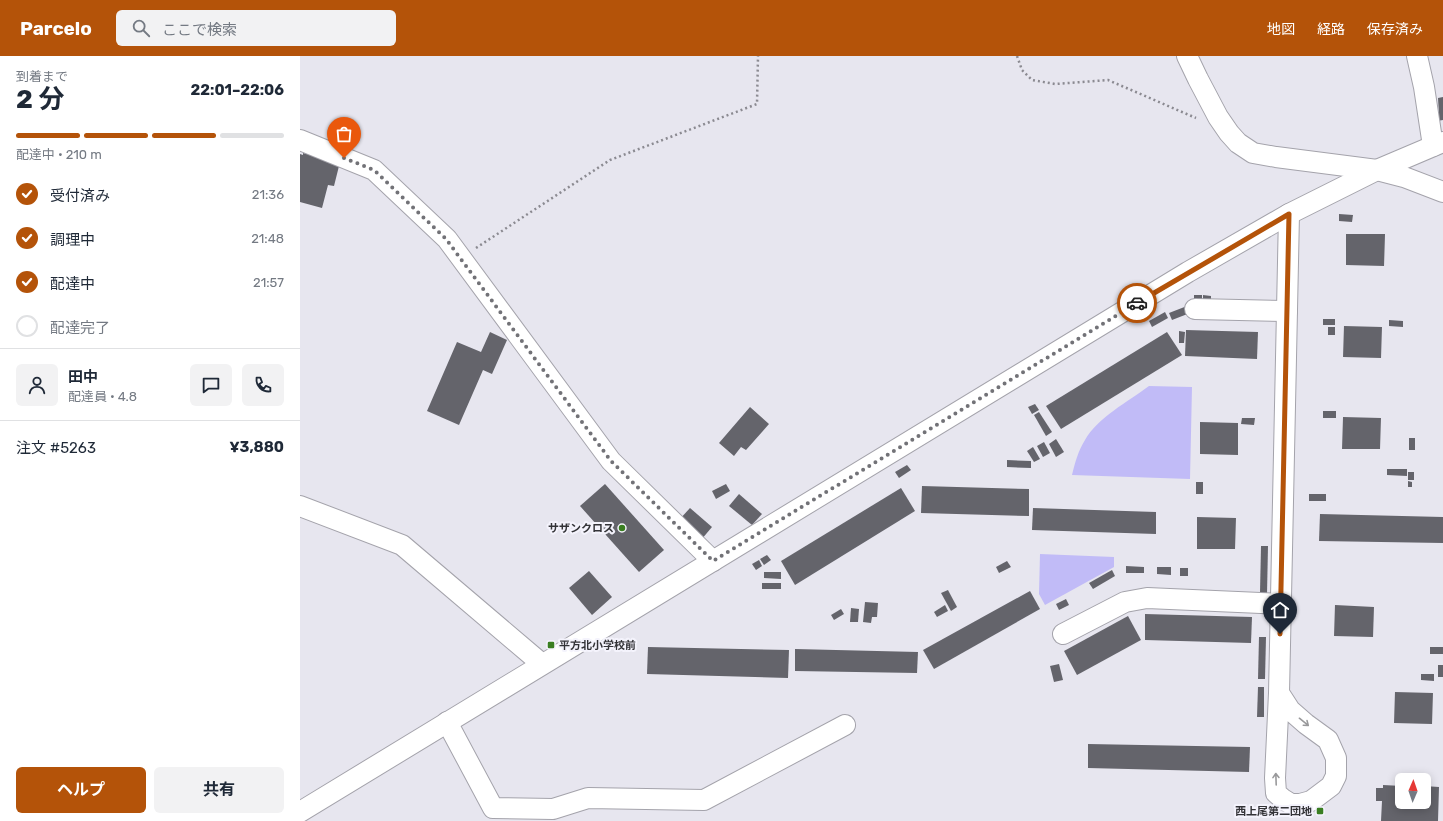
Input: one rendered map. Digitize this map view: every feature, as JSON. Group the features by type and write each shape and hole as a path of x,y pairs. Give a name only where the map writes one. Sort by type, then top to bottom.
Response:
{"street":[{"path":"1187,56 1201,86 1229,133 1238,143 1254,152 1276,157 1377,170 1404,177 1443,192"},
{"path":"300,812 1188,272 1289,214 1377,170 1438,144 1418,56"},
{"path":"300,140 374,170 446,239 611,461 713,561"},
{"path":"1279,693 1290,710 1328,740 1336,758 1336,776 1332,786 1311,801 1300,804 1291,804 1276,793 1275,778 1279,693 1289,214"},
{"path":"1195,309 1287,311"},
{"path":"300,506 402,545 542,664"},
{"path":"1063,634 1125,602 1147,598 1281,604"},
{"path":"447,722 493,808 553,809 588,798 704,800 845,725"}],"path":[{"path":"460,258 610,160 757,104 758,56"},
{"path":"1017,56 1022,70 1032,80 1055,84 1108,80 1200,120"}],"shaded area":[{"path":"1149,386 1192,387 1190,479 1072,475 1080,448 1090,432 1105,417"},
{"path":"1040,554 1114,557 1114,567 1045,605 1039,594"}],"building":[{"path":"1443,97 1443,120 1437,121 1436,115 1439,115 1438,98"},
{"path":"303,153 340,162 334,186 328,185 322,208 300,202 300,154 303,155"},
{"path":"1339,214 1353,215 1352,222 1339,221"},
{"path":"1346,234 1385,234 1384,266 1346,265"},
{"path":"1194,295 1202,295 1202,301 1194,301"},
{"path":"1203,295 1211,296 1211,302 1203,302"},
{"path":"1187,306 1190,313 1172,320 1169,313"},
{"path":"1165,312 1168,318 1152,327 1149,321"},
{"path":"1323,319 1335,319 1335,325 1323,325"},
{"path":"1389,320 1403,321 1403,327 1389,326"},
{"path":"1344,326 1382,327 1381,358 1343,357"},
{"path":"1328,327 1335,327 1335,335 1328,335"},
{"path":"1186,330 1258,332 1257,359 1185,356"},
{"path":"1179,331 1185,332 1184,343 1179,343"},
{"path":"490,332 507,340 492,374 483,370 459,425 427,411 457,342 481,352"},
{"path":"1167,332 1182,355 1061,429 1046,406"},
{"path":"1035,404 1039,410 1032,414 1028,407"},
{"path":"750,407 769,424 746,450 741,447 734,456 719,443"},
{"path":"1323,411 1336,411 1336,418 1323,418"},
{"path":"1039,412 1052,432 1046,436 1034,415"},
{"path":"1343,417 1381,418 1380,449 1342,449"},
{"path":"1242,418 1255,418 1254,425 1241,424"},
{"path":"1200,422 1238,423 1238,455 1200,454"},
{"path":"1409,438 1415,438 1415,450 1409,450"},
{"path":"1056,439 1064,452 1056,457 1049,444"},
{"path":"1044,442 1050,453 1043,457 1037,446"},
{"path":"1033,447 1040,459 1034,462 1027,451"},
{"path":"1007,460 1031,461 1031,468 1007,467"},
{"path":"907,465 911,470 899,478 895,472"},
{"path":"1387,469 1407,469 1407,476 1387,475"},
{"path":"1408,472 1414,472 1414,480 1408,480"},
{"path":"1408,481 1412,482 1412,487 1408,487"},
{"path":"1196,482 1203,482 1203,494 1196,494"},
{"name":"サザンクロス","path":"605,484 664,550 639,572 580,506"},
{"path":"726,484 730,491 716,499 712,491"},
{"path":"922,486 1029,489 1029,516 921,513"},
{"path":"901,488 915,511 795,585 781,561"},
{"path":"739,494 762,514 752,525 729,506"},
{"path":"1309,494 1326,494 1326,501 1309,501"},
{"path":"690,508 712,527 701,540 679,520"},
{"path":"1033,508 1156,512 1156,534 1032,530"},
{"path":"1320,514 1443,517 1443,543 1319,541"},
{"path":"1197,517 1236,518 1235,549 1197,549"},
{"path":"1261,546 1268,546 1267,594 1260,593"},
{"path":"767,555 771,560 764,565 760,559"},
{"path":"759,560 762,566 756,570 752,564"},
{"path":"1007,561 1011,567 999,573 996,567"},
{"path":"1126,566 1144,567 1144,573 1126,573"},
{"path":"1157,567 1171,567 1171,575 1157,574"},
{"path":"1180,568 1188,568 1188,576 1180,576"},
{"path":"1112,570 1115,576 1093,589 1089,583"},
{"path":"589,571 612,597 592,615 569,588"},
{"path":"764,572 781,572 781,579 764,578"},
{"path":"762,583 781,583 781,589 762,589"},
{"path":"948,590 957,607 951,611 941,593"},
{"path":"1030,591 1040,609 934,669 923,650"},
{"path":"1066,599 1069,605 1059,610 1056,604"},
{"path":"865,602 878,603 877,617 872,617 871,623 863,622"},
{"path":"945,605 948,611 937,617 934,612"},
{"path":"1335,605 1374,607 1373,637 1334,636"},
{"path":"851,608 859,609 858,622 850,622"},
{"path":"841,609 844,614 834,620 831,615"},
{"path":"1145,614 1252,617 1251,643 1145,640"},
{"path":"1128,616 1141,640 1077,675 1064,651"},
{"path":"1259,637 1266,637 1265,679 1258,679"},
{"path":"648,647 789,650 788,678 647,674"},
{"path":"1430,647 1443,647 1443,654 1430,654"},
{"path":"795,649 918,652 917,673 795,671"},
{"path":"1059,664 1063,680 1054,682 1050,666"},
{"path":"1438,665 1443,665 1443,677 1438,677"},
{"path":"1421,674 1434,674 1434,681 1421,680"},
{"path":"1258,687 1264,687 1264,717 1257,717"},
{"path":"1395,692 1433,693 1432,724 1394,723"},
{"path":"1088,744 1250,747 1249,772 1088,768"},
{"path":"1383,785 1395,786 1395,809 1431,809 1431,786 1439,787 1438,821 1381,821 1382,801 1376,801 1376,788 1383,788"}],"way so far":[{"path":"344,158 374,170 446,239 611,461 713,561 1137,303"}],"place":[{"name":"サザンクロス","path":"622,528"},
{"name":"平方北小学校前","path":"551,645"},
{"name":"西上尾第二団地","path":"1320,811"}],"route":[{"path":"1137,303 1289,214 1280,634"}]}
